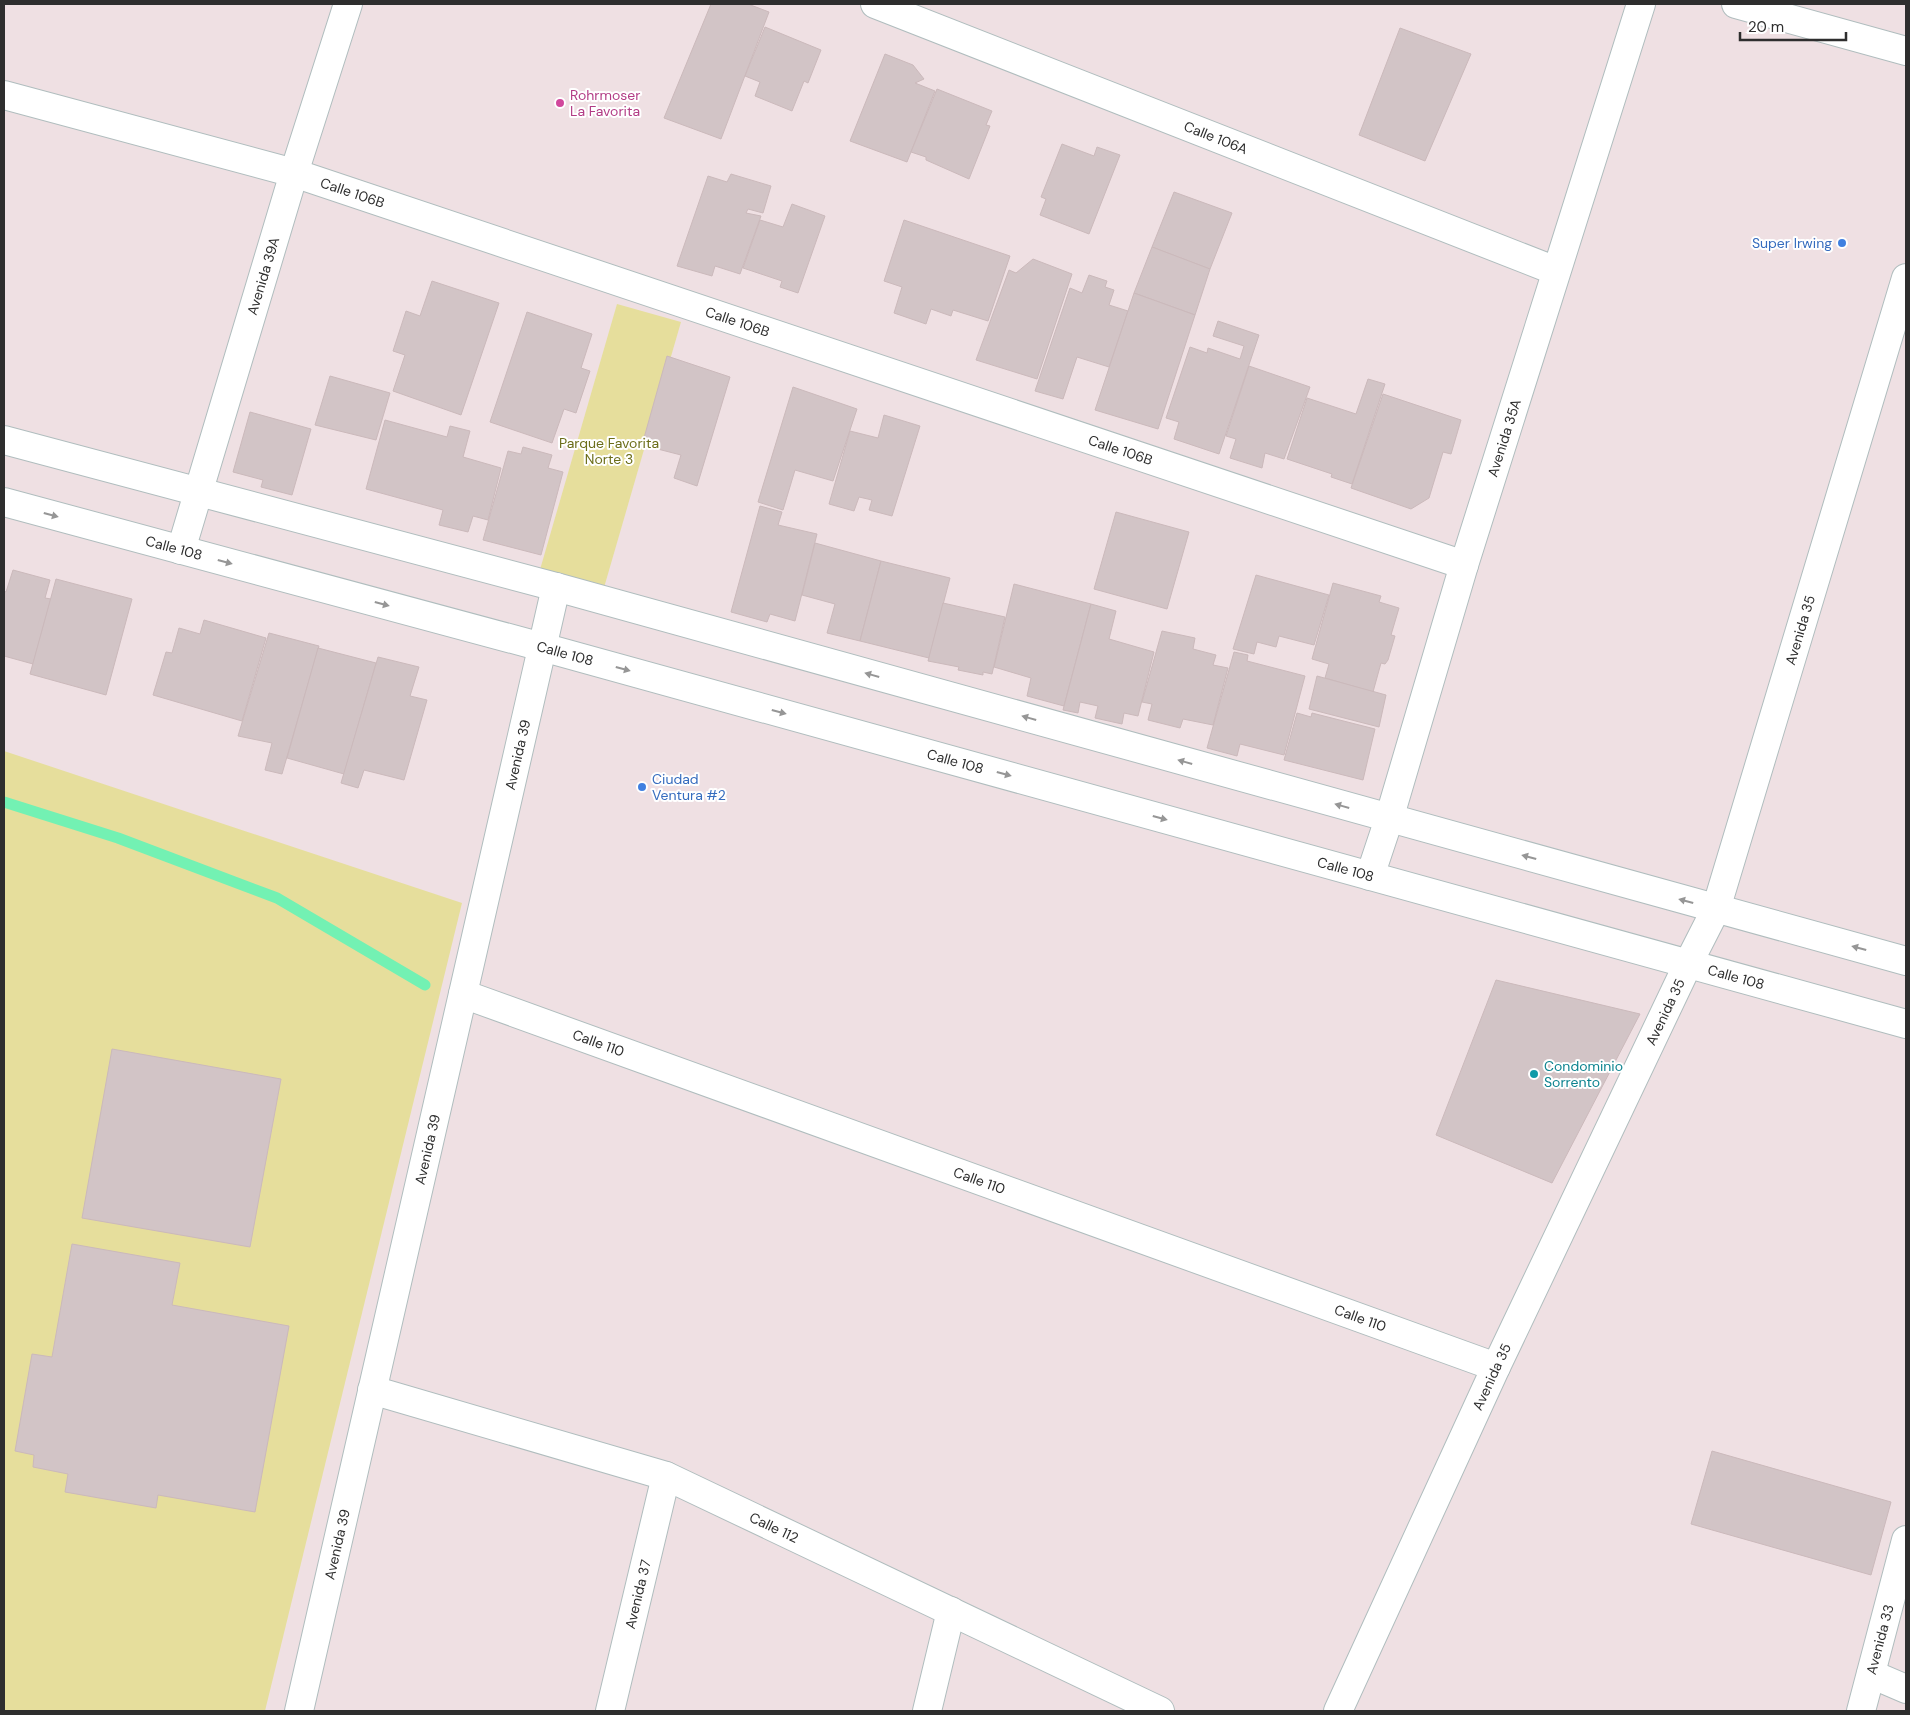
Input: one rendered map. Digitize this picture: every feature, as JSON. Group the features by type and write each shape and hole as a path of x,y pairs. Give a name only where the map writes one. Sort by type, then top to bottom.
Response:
{"street":[{"name":"Avenida 39A","path":"182,550 294,173 348,4"},
{"name":"Calle 106A","path":"875,4 1556,271"},
{"name":"Avenida 35A","path":"1370,876 1464,565 1641,4"},
{"path":"1736,4 1906,52"},
{"name":"Calle 106B","path":"4,96 294,173 1464,565"},
{"name":"Avenida 35","path":"1338,1711 1496,1367 1716,909 1906,278"},
{"path":"4,440 556,587 1906,961"},
{"name":"Calle 108","path":"4,502 542,647 1906,1024"},
{"name":"Avenida 39","path":"299,1711 556,587"},
{"name":"Calle 110","path":"463,994 1496,1367"},
{"name":"Calle 112","path":"372,1390 666,1476 1160,1711"},
{"name":"Avenida 37","path":"610,1711 666,1476"},
{"name":"Avenida 33","path":"1861,1711 1906,1540"},
{"path":"927,1711 951,1611"},
{"path":"1871,1674 1906,1689"}],"green space":[{"name":"Parque Favorita Norte 3","path":"617,304 681,322 601,598 537,580"},
{"path":"4,751 462,903 265,1711 4,1711"}],"building":[{"path":"711,4 748,4 769,12 721,139 664,118"},
{"path":"765,27 821,50 808,83 804,81 792,111 755,96 760,82 745,76"},
{"path":"1400,28 1471,54 1425,161 1359,135"},
{"path":"885,54 913,65 924,79 915,83 935,91 907,162 850,141"},
{"path":"937,89 992,111 986,125 990,126 969,179 926,160 926,157 911,152"},
{"path":"1062,144 1094,156 1097,147 1120,155 1089,234 1040,215 1046,199 1041,197"},
{"path":"731,174 771,186 763,213 748,209 746,213 761,216 740,274 715,266 712,276 677,266 708,176 727,182"},
{"path":"1174,192 1232,213 1210,269 1152,247"},
{"path":"792,204 825,216 798,293 780,287 782,281 743,268 760,220 783,227"},
{"path":"904,220 1010,256 988,321 953,310 951,316 931,309 926,324 894,313 902,287 884,281"},
{"path":"1152,247 1210,269 1195,315 1134,293"},
{"path":"1033,259 1072,274 1037,379 976,360 1009,270 1016,273"},
{"path":"1089,275 1107,281 1105,287 1114,290 1109,305 1128,311 1109,367 1077,357 1063,399 1035,391 1070,288 1082,293"},
{"path":"432,281 499,303 461,415 393,391 405,355 393,351 406,311 420,316"},
{"path":"1134,293 1195,315 1158,429 1095,410"},
{"path":"527,312 592,334 581,368 590,371 576,413 564,409 552,443 490,422"},
{"path":"1218,321 1259,335 1219,454 1174,439 1179,422 1166,418 1190,347 1207,353 1208,348 1240,359 1244,346 1213,336"},
{"path":"667,356 730,377 697,486 674,478 681,455 642,445"},
{"path":"1249,366 1310,387 1284,459 1265,453 1262,468 1230,458 1236,439 1226,436"},
{"path":"330,376 390,393 376,440 315,425"},
{"path":"1368,379 1385,384 1352,484 1331,477 1332,474 1287,459 1307,398 1356,414"},
{"path":"793,387 857,409 833,481 795,470 783,510 758,502"},
{"path":"1383,394 1461,420 1451,454 1443,452 1429,498 1411,509 1351,488"},
{"path":"250,412 311,429 292,495 261,487 263,480 233,472"},
{"path":"884,415 920,426 892,516 869,510 872,500 859,497 854,511 829,504 850,431 878,438"},
{"path":"385,420 447,437 450,426 470,431 463,457 501,468 488,520 473,516 468,532 439,525 443,510 366,489"},
{"path":"523,447 552,455 548,468 563,472 541,555 483,540 508,451 521,454"},
{"path":"760,506 782,512 778,525 817,534 795,621 770,614 767,622 731,612"},
{"path":"1116,512 1189,532 1167,609 1094,589"},
{"path":"815,543 881,561 860,641 827,633 835,604 802,595"},
{"path":"881,561 950,578 929,658 860,641"},
{"path":"13,570 50,580 45,598 51,599 33,664 4,656 4,591 6,592"},
{"path":"1256,575 1329,595 1314,645 1279,636 1276,647 1257,642 1254,654 1233,649"},
{"path":"56,579 132,599 106,695 30,674"},
{"path":"1333,583 1381,596 1379,602 1399,608 1391,635 1395,636 1388,660 1385,664 1381,663 1373,692 1325,678 1329,664 1312,659"},
{"path":"1014,584 1091,604 1064,706 1027,696 1031,678 994,667"},
{"path":"943,603 1005,617 992,674 983,672 983,675 958,670 959,667 928,661"},
{"path":"1091,604 1116,611 1109,639 1154,652 1138,716 1124,713 1122,724 1095,718 1098,706 1080,702 1078,713 1063,710"},
{"path":"204,620 266,638 242,721 153,695 166,652 172,653 179,628 200,634"},
{"path":"1162,631 1195,638 1193,649 1216,655 1213,665 1228,668 1213,725 1183,719 1180,728 1148,720 1152,704 1142,702"},
{"path":"269,633 319,646 282,774 265,770 272,743 238,736"},
{"path":"318,648 376,663 344,774 287,758"},
{"path":"1234,652 1248,655 1247,661 1305,676 1284,755 1240,744 1237,756 1207,748"},
{"path":"378,657 419,667 410,696 427,700 404,780 364,770 358,788 341,783"},
{"path":"1317,676 1386,695 1379,727 1309,709"},
{"path":"1297,713 1311,717 1312,713 1375,729 1363,780 1284,760"},
{"name":"Condominio Sorrento","path":"1496,980 1640,1014 1552,1183 1436,1135"},
{"path":"112,1049 281,1079 250,1247 82,1218"},
{"path":"72,1244 180,1263 172,1305 289,1326 255,1512 158,1495 156,1508 65,1492 68,1474 33,1467 34,1455 15,1451 32,1354 52,1357"},
{"path":"1712,1451 1891,1502 1871,1575 1691,1524"}],"waterway":[{"path":"4,802 118,838 277,898 425,985"}],"place":[{"name":"Rohrmoser La Favorita","path":"560,103"},
{"name":"Super Irwing","path":"1842,243"},
{"name":"Ciudad Ventura #2","path":"642,787"},
{"name":"Condominio Sorrento","path":"1534,1074"}]}
